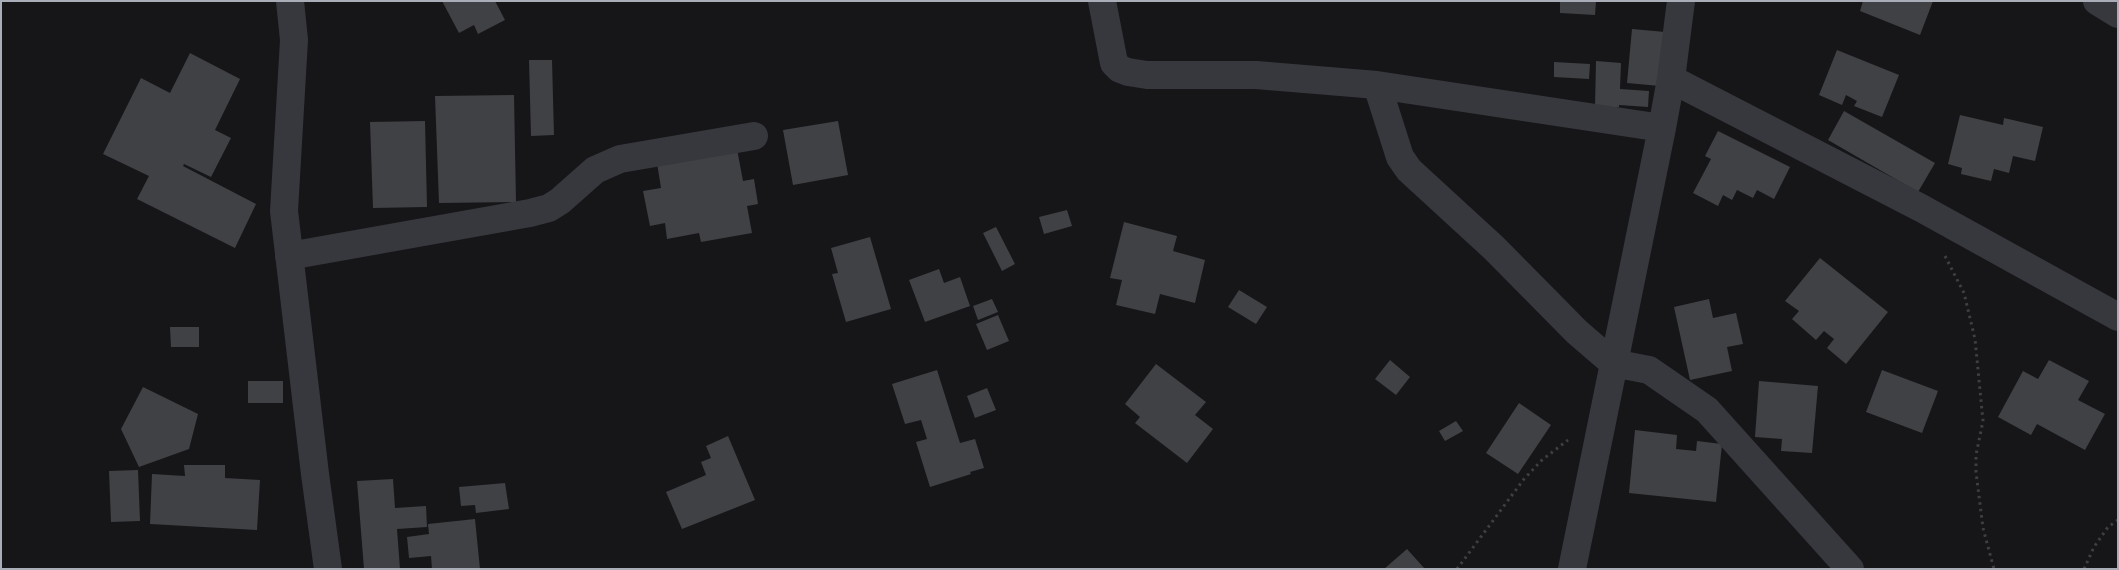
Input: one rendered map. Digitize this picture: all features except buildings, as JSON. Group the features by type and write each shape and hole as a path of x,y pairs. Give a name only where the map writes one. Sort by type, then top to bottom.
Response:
{"street":[{"path":"290,1 294,40 284,211 314,474 330,568"},
{"path":"1102,1 1114,63 1128,72 1147,75 1256,75 1376,85 1662,128"},
{"path":"1572,569 1604,420 1662,128 1671,79 1681,1"},
{"path":"2097,1 2118,14"},
{"path":"1671,79 1921,208 2118,316"},
{"path":"1376,85 1400,157 1409,170 1494,248 1576,332 1614,363 1649,370 1707,410 1849,568"},
{"path":"289,256 530,213 549,208 560,201 595,170 620,159 754,136"}],"path":[{"path":"1943,250 1964,292 1975,339 1983,421 1976,455 1976,472 1984,528 1994,569"},
{"path":"1457,569 1524,479 1542,460 1564,443 1604,420"},
{"path":"2084,569 2094,547 2108,526 2118,520"}]}
